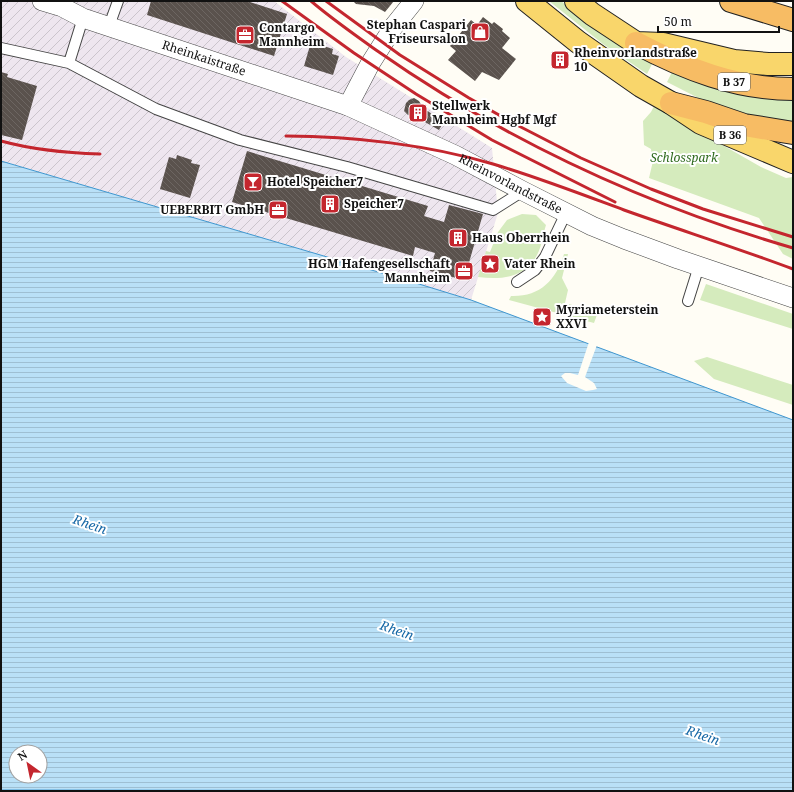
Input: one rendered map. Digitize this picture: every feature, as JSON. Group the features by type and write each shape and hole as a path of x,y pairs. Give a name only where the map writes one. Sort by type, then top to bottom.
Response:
{"highway":[{"path":"731,1 793,20"},
{"name":"B 37","path":"636,43 670,53 718,78 747,86 793,89"},
{"path":"665,100 744,125 793,133"}],"main road":[{"name":"B 36","path":"527,1 578,42 640,86 701,123 793,162"},
{"name":"B 37","path":"576,1 592,14 636,43"},
{"path":"670,53 734,61 768,64 793,64"}],"street":[{"name":"Rheinkaistraße","path":"42,1 60,4 83,18 348,106"},
{"path":"348,106 370,64 394,26 414,1"},
{"name":"Rheinvorlandstraße","path":"348,106 455,155 566,213 624,239 793,298"}],"lane":[{"path":"109,26 118,1"},
{"path":"69,63 83,18"},
{"path":"1,48 69,63 156,109 240,140 348,167 493,210 523,191"},
{"path":"516,282 535,270 545,257 566,213"},
{"path":"688,301 700,266"}],"shaded area":[{"path":"1,1 274,1 346,57 492,148 498,213 471,300 1,161"}],"green space":[{"path":"549,1 561,1 580,16 653,62 647,74 603,44"},
{"path":"672,72 793,98 793,123 724,111 667,82"},
{"name":"Schlosspark","path":"654,106 761,167 786,178 793,177 793,259 783,254 759,218 649,178 653,161 651,149 644,145 643,121"},
{"path":"522,214 536,215 546,225 540,248 532,263 526,269 512,276 495,278 478,277 486,251 490,252 498,232 507,220"},
{"path":"564,254 568,254 562,278 568,290 565,303 598,312 594,323 509,300 511,296 530,294 545,286 561,264"},
{"path":"706,284 793,314 793,329 700,300"},
{"path":"707,357 793,385 793,405 714,379 694,361"}],"water":[{"name":"Rhein","path":"1,161 471,300 793,420 793,791 1,790"}],"pier":[{"path":"589,342 597,345 585,377 594,383 597,389 586,391 567,383 561,376 565,373 578,375"}],"building":[{"name":"Contargo Mannheim","path":"151,1 247,1 287,14 274,56 147,15"},
{"path":"353,1 394,1 385,12 374,6 356,4"},
{"path":"483,17 492,24 494,22 503,29 502,31 510,38 502,48 516,59 499,80 482,72 475,81 448,60 456,51 450,46 471,20 477,25"},
{"path":"311,42 333,49 332,54 339,56 333,75 304,66"},
{"name":"Rheinvorlandstraße 10","path":"557,51 569,63 563,69 551,57"},
{"path":"1,72 8,74 7,77 37,86 22,140 1,135"},
{"name":"Stellwerk Mannheim Hgbf Mgf","path":"414,98 419,101 424,109 444,121 439,130 418,118 408,115 404,111 406,103"},
{"name":"Speicher7","path":"247,151 428,206 424,216 444,222 449,205 483,214 464,280 430,271 435,253 415,247 413,256 232,202"},
{"path":"177,155 192,160 191,163 200,165 190,198 160,189 169,157 176,159"}],"railway":[{"path":"282,1 354,53 416,94 492,140 615,202"},
{"path":"311,1 376,50 424,82 525,140 630,190 738,231 793,248"},
{"path":"326,1 400,55 469,98 581,158 651,189 703,209 793,237"},
{"path":"286,136 312,136 391,143 468,157 542,180 793,269"},
{"path":"1,141 26,147 75,153 100,154"}],"place":[{"name":"Stephan Caspari Friseursalon","path":"480,32"},
{"name":"Contargo Mannheim","path":"245,35"},
{"name":"Rheinvorlandstraße 10","path":"560,60"},
{"name":"Stellwerk Mannheim Hgbf Mgf","path":"418,113"},
{"name":"Hotel Speicher7","path":"253,182"},
{"name":"Speicher7","path":"330,204"},
{"name":"UEBERBIT GmbH","path":"278,210"},
{"name":"Haus Oberrhein","path":"458,238"},
{"name":"Vater Rhein","path":"490,264"},
{"name":"HGM Hafengesellschaft Mannheim","path":"464,271"},
{"name":"Myriameterstein XXVI","path":"542,317"}]}
